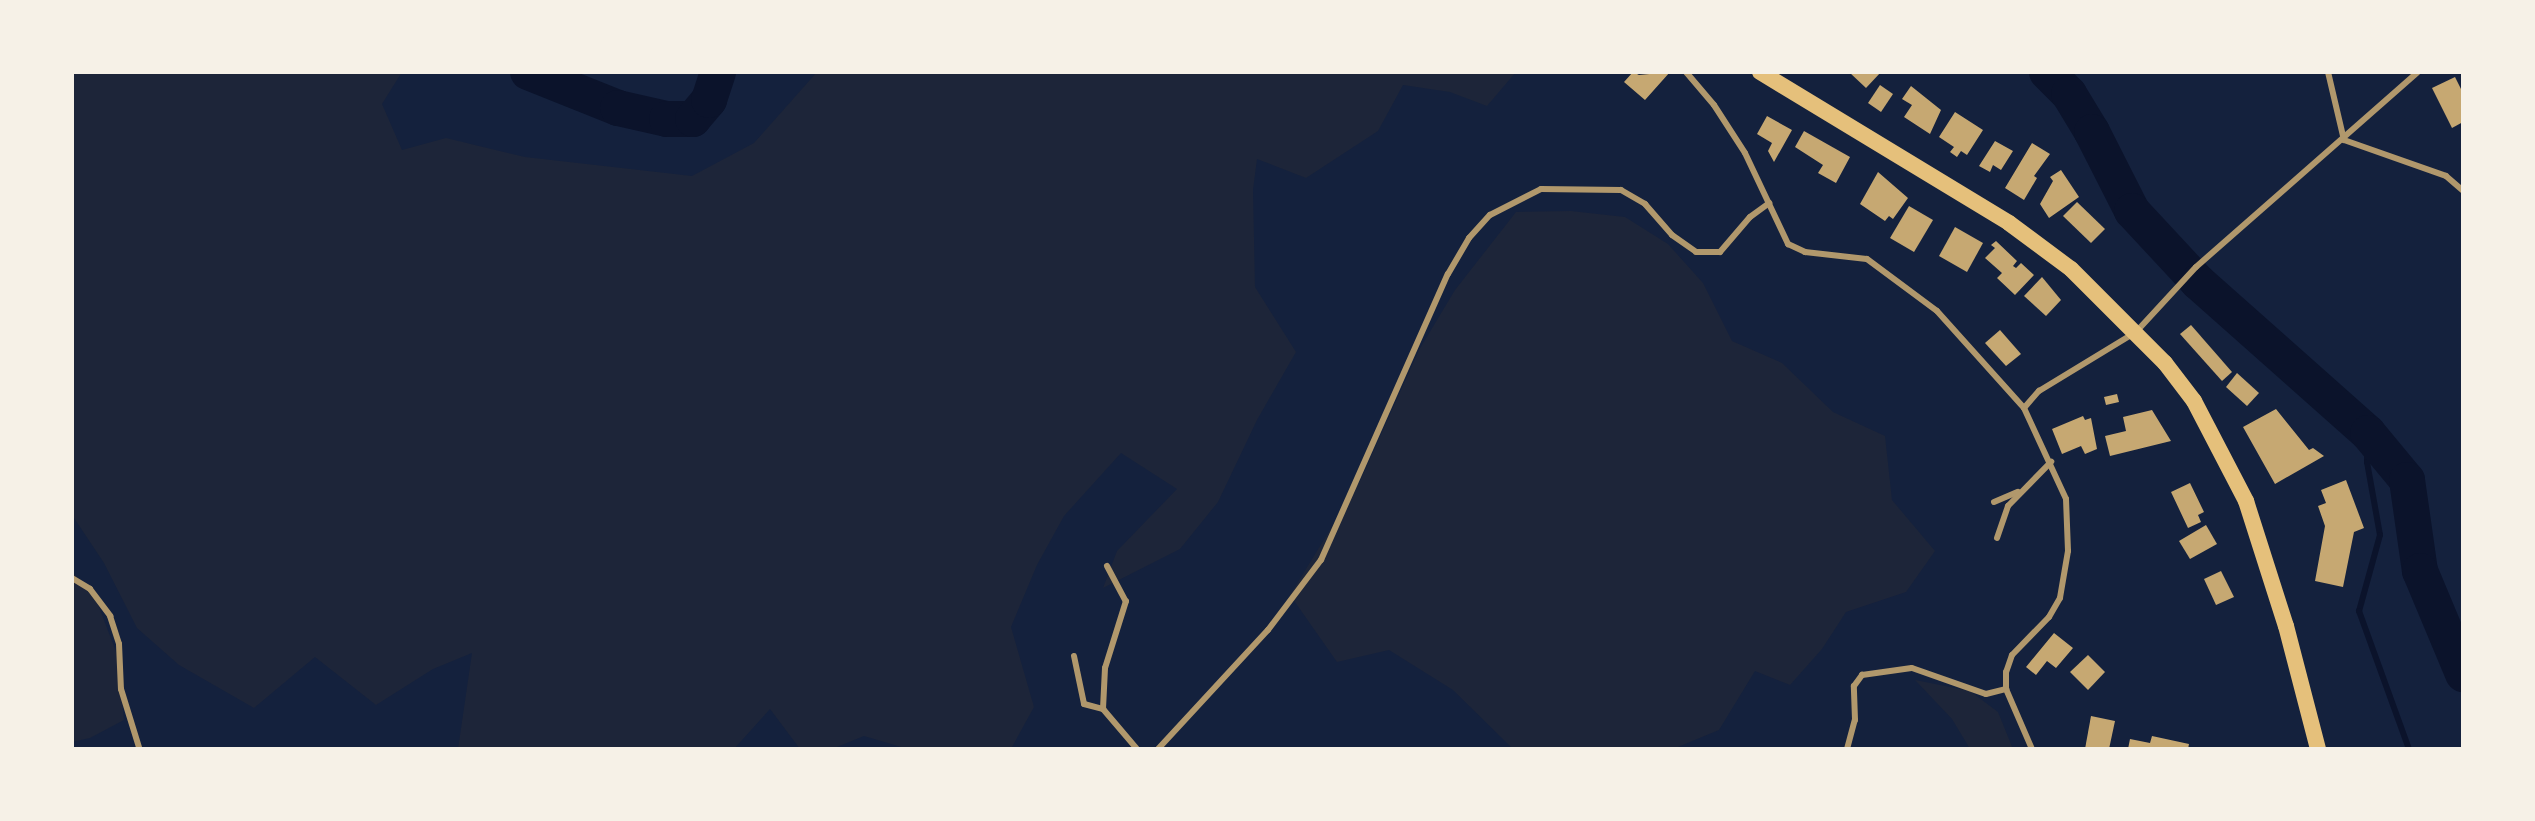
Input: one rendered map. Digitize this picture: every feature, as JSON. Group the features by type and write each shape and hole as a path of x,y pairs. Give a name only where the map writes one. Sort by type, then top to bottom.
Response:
{"highway":[{"path":"1760,72 2009,222 2071,268 2136,332 2193,401 2246,501 2283,615 2318,749"}],"street":[{"path":"1686,72 1714,105 1745,153 1788,244 1805,252 1867,259 1938,311 2024,408 2051,462 2066,499 2068,551 2060,598 2049,617 2012,655 2006,672 2007,689 2032,749"},
{"path":"2328,72 2344,140"},
{"path":"2024,408 2039,391 2136,332 2196,267 2344,140 2418,72"},
{"path":"2344,140 2446,176 2463,190"},
{"path":"1158,749 1268,630 1321,560 1448,274 1469,238 1490,215 1541,189 1621,190 1645,204 1672,235 1696,252 1720,252 1750,217 1769,203"},
{"path":"1997,538 2008,506 2020,491 2051,462"},
{"path":"1994,502 2020,491"},
{"path":"1103,709 1105,668 1125,601 1107,566"},
{"path":"72,578 90,589 110,616 119,644 121,689 139,748"},
{"path":"1074,656 1084,704 1103,709 1137,749"},
{"path":"1847,749 1855,720 1854,686 1862,675 1912,668 1986,694 2007,689"}],"shaded area":[{"path":"72,72 402,72 382,104 402,150 446,138 525,157 692,176 754,143 817,72 1516,72 1487,106 1450,92 1403,85 1378,131 1306,178 1257,159 1253,190 1255,287 1296,352 1257,420 1218,502 1180,549 1103,588 1117,551 1177,489 1121,453 1064,516 1037,565 1011,627 1034,707 1011,749 908,749 864,736 832,749 800,749 770,709 734,749 458,749 472,653 433,669 376,705 315,657 254,708 179,665 137,628 104,563 72,515"},
{"path":"1571,211 1625,217 1668,244 1703,283 1732,341 1782,363 1833,412 1885,436 1892,500 1935,551 1906,592 1846,612 1822,649 1790,685 1755,671 1719,730 1673,749 1513,749 1453,690 1389,650 1337,662 1290,595 1360,481 1419,350 1455,290 1516,212"},
{"path":"72,572 93,591 118,657 124,720 90,738 72,742"},
{"path":"1915,680 1970,691 1998,712 2013,749 1970,749 1952,719"}],"building":[{"path":"1633,72 1639,75 1670,72 1645,100 1624,82"},
{"path":"1849,72 1881,72 1866,88"},
{"path":"2455,77 2463,93 2463,122 2452,128 2432,88"},
{"path":"1880,85 1893,94 1881,112 1868,103"},
{"path":"1911,86 1941,110 1930,134 1904,117 1912,105 1902,99"},
{"path":"1955,112 1983,130 1967,155 1961,151 1957,157 1950,152 1954,147 1939,137"},
{"path":"1767,116 1792,130 1774,162 1768,151 1772,143 1757,134"},
{"path":"1804,131 1850,157 1836,183 1818,173 1823,165 1795,147"},
{"path":"1995,141 2013,151 2001,170 1993,165 1990,172 1979,166"},
{"path":"2032,143 2050,154 2034,176 2037,178 2024,200 2005,188"},
{"path":"2061,170 2079,197 2049,218 2040,204 2053,181 2050,177"},
{"path":"1878,172 1908,198 1893,219 1889,216 1885,221 1860,204"},
{"path":"2077,202 2105,229 2091,243 2063,216"},
{"path":"1909,206 1933,220 1914,252 1890,238"},
{"path":"1955,227 1983,243 1967,272 1939,256"},
{"path":"1996,241 2017,261 2013,266 2016,268 2021,263 2034,275 2015,295 1997,278 2002,273 1985,258 1995,248 1991,245"},
{"path":"2042,277 2061,300 2046,316 2024,296"},
{"path":"2191,325 2232,372 2222,381 2180,334"},
{"path":"2000,330 2021,354 2006,366 1985,343"},
{"path":"2237,373 2259,393 2247,406 2226,387"},
{"path":"2117,394 2119,402 2106,405 2104,397"},
{"path":"2276,409 2309,450 2313,448 2324,456 2275,484 2243,427"},
{"path":"2152,410 2171,441 2110,456 2105,436 2126,431 2123,417"},
{"path":"2083,416 2085,420 2091,418 2097,449 2085,454 2081,446 2062,454 2052,429"},
{"path":"2346,480 2364,528 2354,532 2343,587 2315,581 2325,526 2318,506 2326,503 2321,490"},
{"path":"2190,483 2204,512 2198,515 2201,522 2188,528 2171,492"},
{"path":"2206,525 2217,544 2190,559 2179,541"},
{"path":"2221,571 2234,597 2216,605 2204,579"},
{"path":"2054,633 2073,648 2056,668 2047,661 2036,675 2026,667"},
{"path":"2088,655 2105,672 2088,690 2070,672"},
{"path":"2091,716 2115,721 2109,749 2085,749"},
{"path":"2152,736 2189,744 2188,749 2128,749 2130,739 2150,743"}],"waterway":[{"path":"528,72 618,108 667,119 693,119 709,100 718,72"},
{"path":"2047,72 2069,94 2092,132 2132,211 2198,282 2368,433 2407,480 2420,571 2463,674"},
{"path":"2368,433 2367,462 2380,535 2359,611 2409,749"}]}
